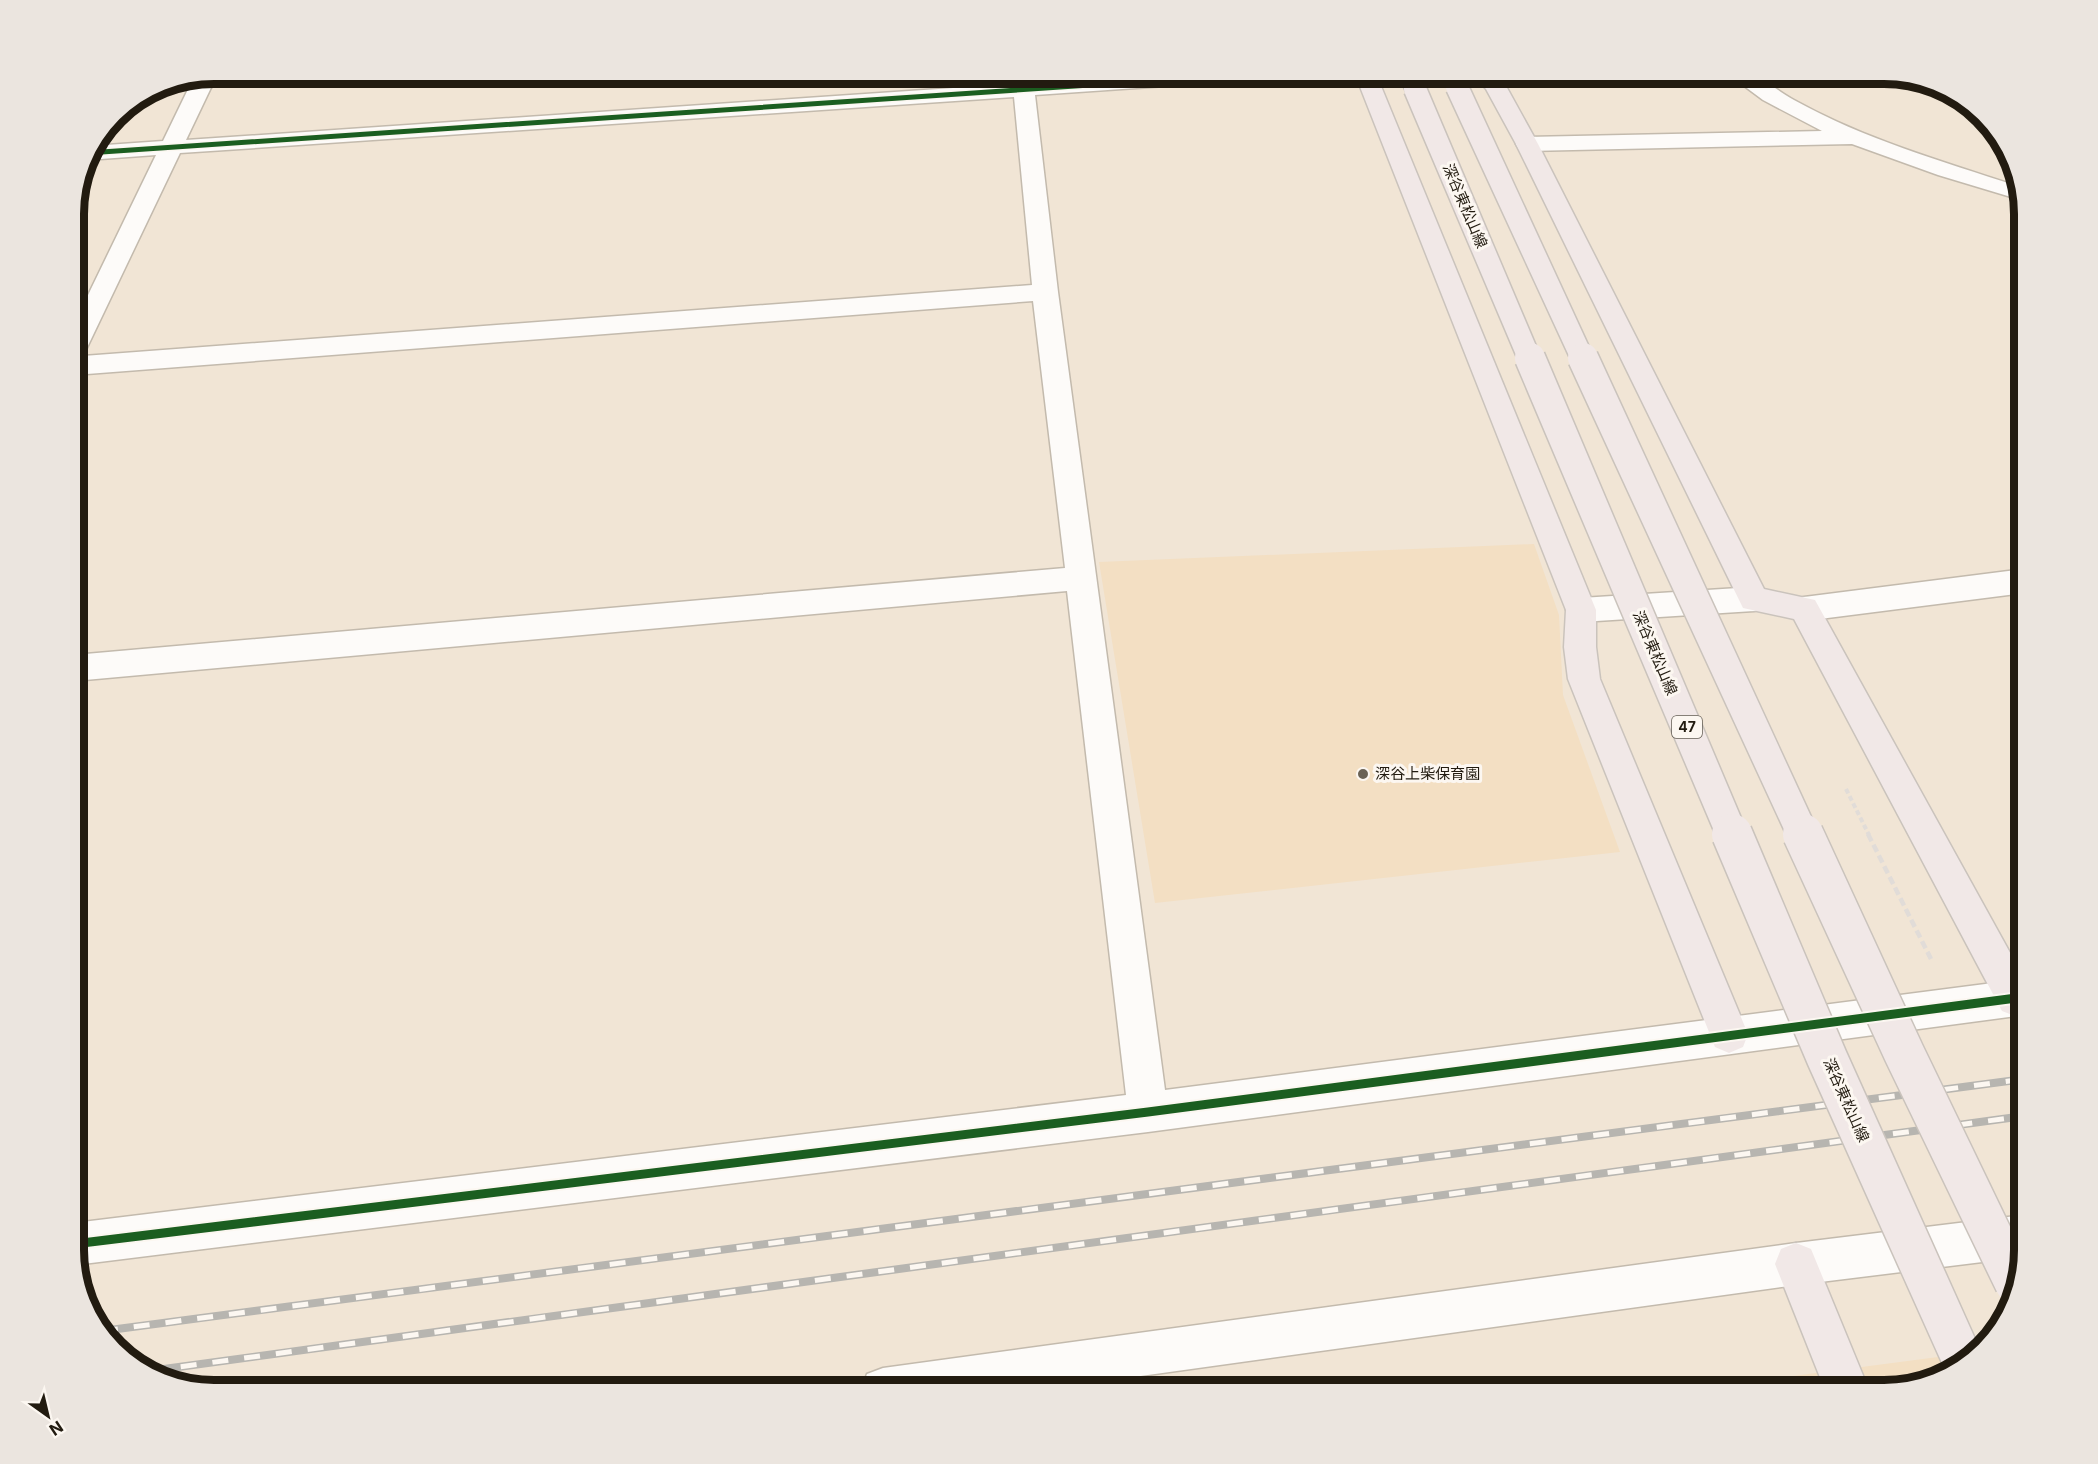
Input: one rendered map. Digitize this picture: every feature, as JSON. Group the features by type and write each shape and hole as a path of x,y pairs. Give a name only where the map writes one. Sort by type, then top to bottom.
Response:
{"main road":[{"path":"1369,84 1581,610 1584,679 1729,1034"},
{"name":"深谷東松山線","path":"1413,84 1827,1058 1960,1355"},
{"path":"1466,84 1899,1042 2011,1278"},
{"path":"1487,84 1495,86 1527,144 1754,599 1804,609 2014,986"},
{"path":"1796,1264 1843,1380"}],"street":[{"path":"99,152 973,84"},
{"path":"1023,84 1045,292 1148,1112"},
{"path":"1755,84 1786,104 1874,146 2012,192"},
{"path":"84,329 201,85"},
{"path":"1527,144 1855,137"},
{"path":"84,365 1045,292"},
{"path":"84,667 1081,578"},
{"path":"1804,609 2014,582"},
{"path":"1581,610 1754,599"},
{"path":"84,1243 1148,1112 2014,998"},
{"path":"955,1380 1796,1264 2014,1237"}],"path":[{"path":"1846,788 1934,964"}],"shaded area":[{"name":"深谷上柴保育園","path":"1534,544 1559,615 1563,695 1620,852 1155,903 1099,562"},
{"path":"1962,1354 1934,1370 1901,1379 1763,1380"}],"railway":[{"path":"112,1330 2014,1080"},
{"path":"162,1369 2014,1117"}],"cycle path":[{"path":"99,152 1105,84"},
{"path":"84,1243 1148,1112 2014,998"}],"place":[{"name":"深谷上柴保育園","path":"1363,774"}]}
